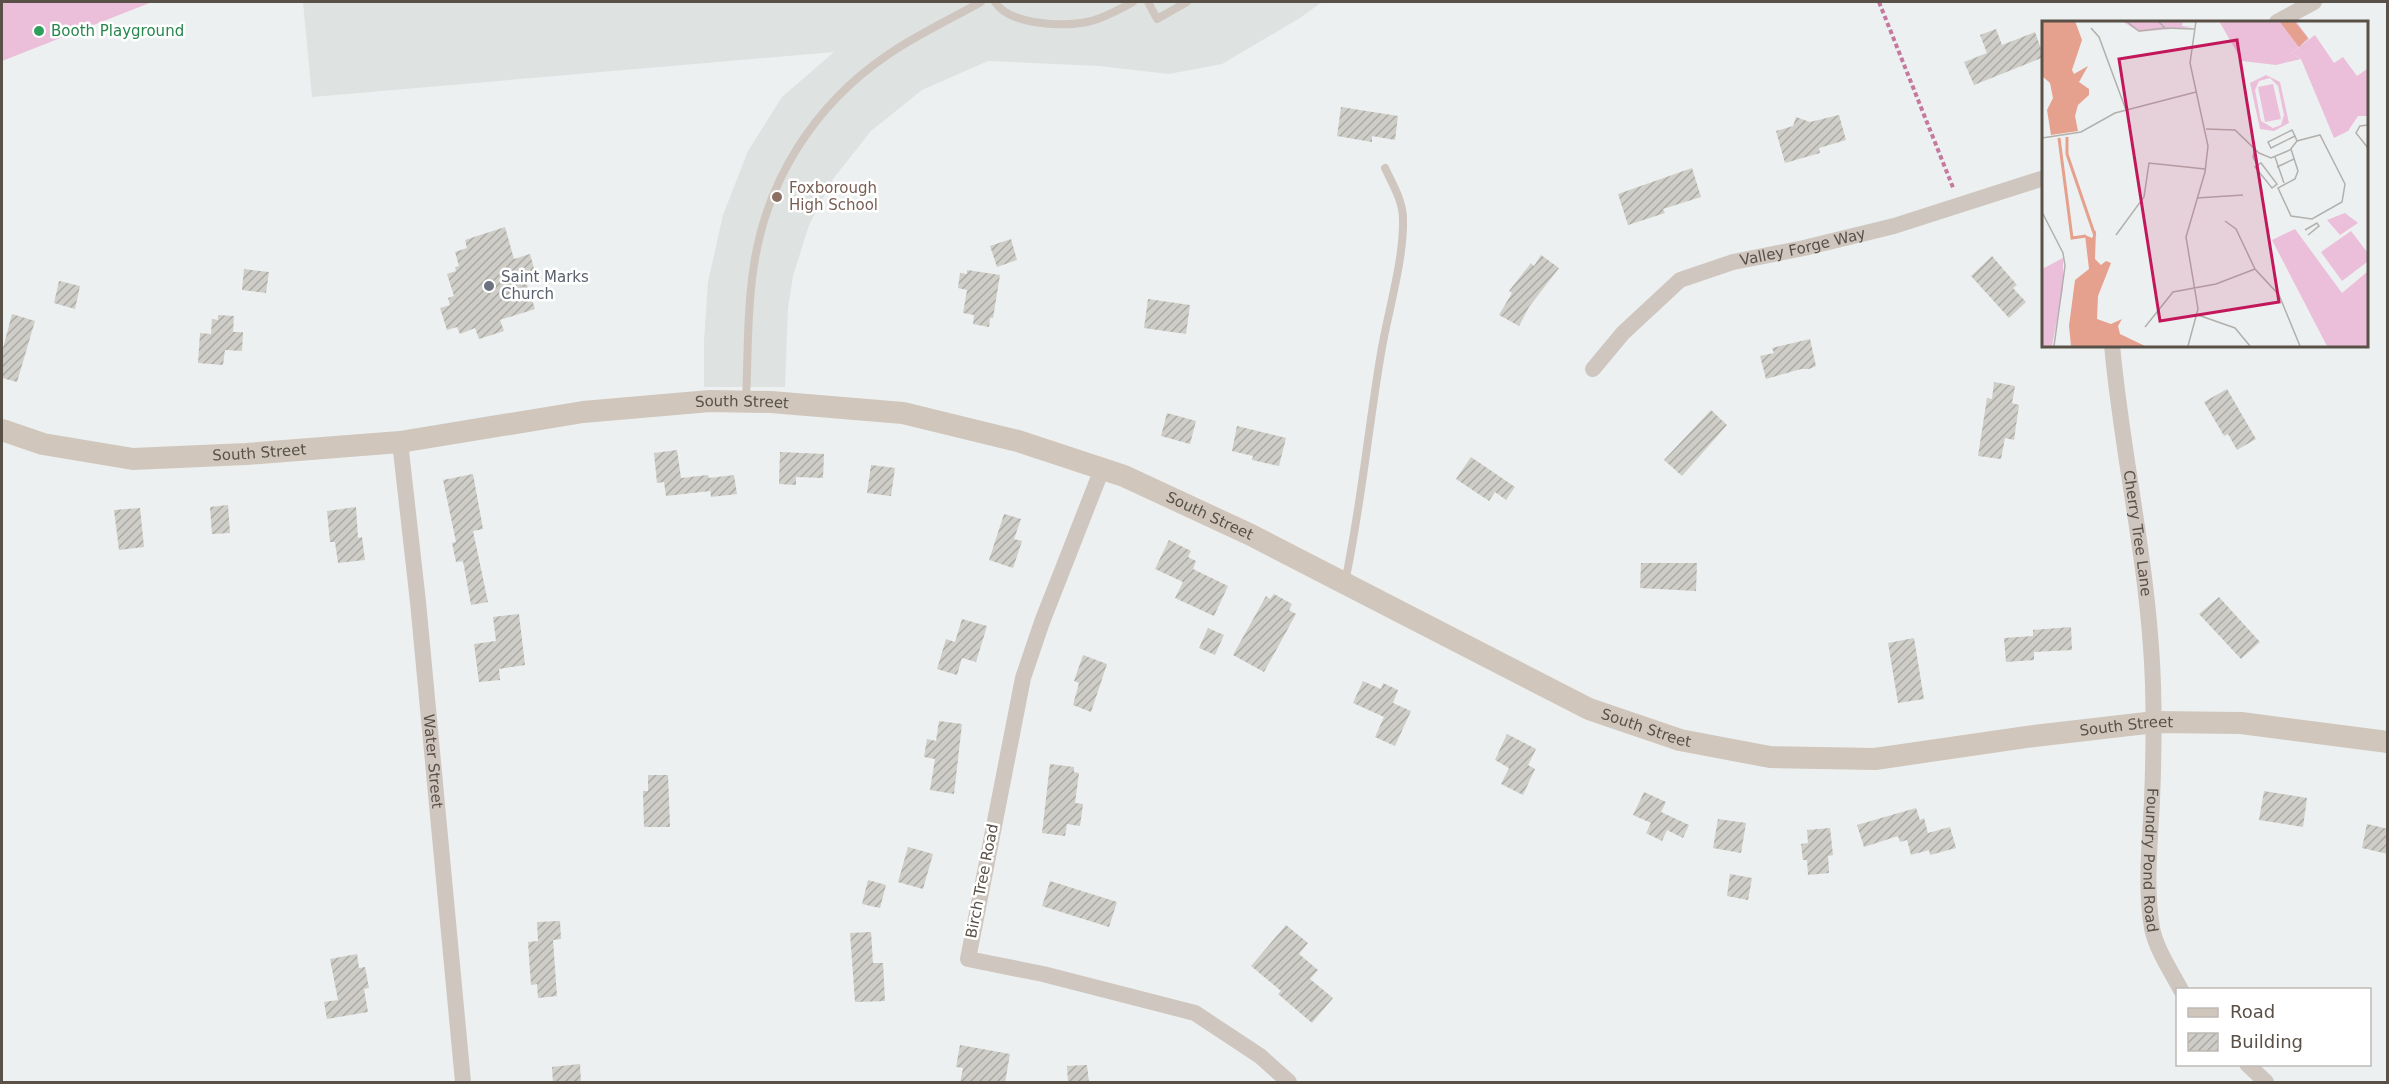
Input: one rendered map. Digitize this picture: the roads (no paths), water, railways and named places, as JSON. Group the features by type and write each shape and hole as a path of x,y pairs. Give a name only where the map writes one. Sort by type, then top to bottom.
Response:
{"main road":[{"name":"South Street","path":"2,430 43,444 133,459 246,454 400,442 583,412 710,401 746,401 903,413 1018,441 1124,476 1240,530 1589,709 1680,740 1770,757 1875,759 2034,736 2155,722 2241,723 2388,742"}],"street":[{"path":"2279,21 2314,2"},
{"name":"Valley Forge Way","path":"1593,369 1623,333 1680,280 1733,262 1804,248 1894,225 2042,179"},
{"name":"Cherry Tree Lane","path":"2112,346 2118,414 2139,535 2151,645 2155,722"},
{"name":"Water Street","path":"400,442 418,602 463,1083"},
{"name":"Birch Tree Road","path":"1102,469 1042,622 1023,678 968,959 1043,974 1195,1013 1260,1056 1289,1083"},
{"name":"Foundry Pond Road","path":"2155,722 2148,886 2153,930 2180,988"},
{"path":"2248,1066 2266,1083"}],"lane":[{"path":"746,401 754,264 772,195 787,164 817,119 849,85 886,56 916,37 981,2"},
{"path":"995,2 1001,10 1017,17 1044,23 1065,24 1093,20 1133,2"},
{"path":"1148,2 1157,19 1186,2"},
{"path":"1345,583 1356,530 1371,415 1404,217 1396,189 1385,168"}],"place":[{"name":"Booth Playground","path":"39,31"},
{"name":"Foxborough High School","path":"777,197"},
{"name":"Saint Marks Church","path":"489,286"}]}
